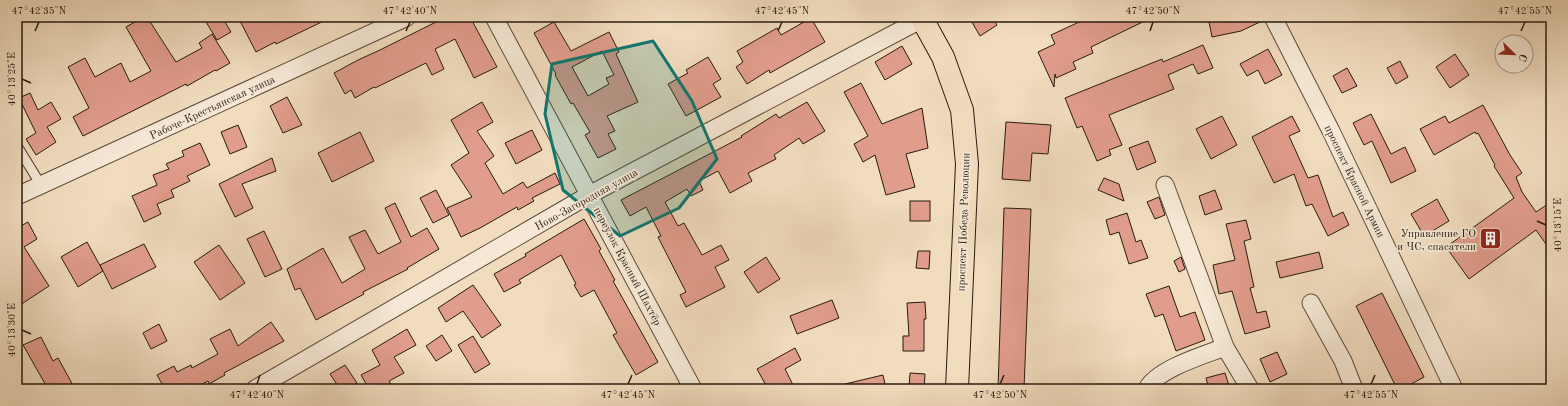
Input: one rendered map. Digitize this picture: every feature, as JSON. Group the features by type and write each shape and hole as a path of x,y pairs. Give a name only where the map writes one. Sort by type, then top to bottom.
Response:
{"main road":[{"name":"проспект Победа Революции","path":"921,18 943,57 962,110 967,164 957,389"}],"street":[{"name":"Рабоче-Крестьянская улица","path":"17,196 407,17"},
{"name":"переулок Красный Шахтёр","path":"494,17 693,389"},
{"name":"проспект Красной Армии","path":"1273,17 1334,138 1454,389"},
{"name":"Ново-Загородняя улица","path":"255,389 590,195 921,18"},
{"path":"1165,185 1225,347 1250,389"},
{"path":"1311,303 1342,361 1354,389"},
{"path":"1146,389 1149,384 1166,371 1225,347"}],"lane":[{"path":"17,146 41,186"}],"highlighted area":[{"path":"653,41 692,101 717,159 679,208 620,236 563,190 545,114 552,64"}],"building":[{"path":"144,17 147,17 176,62 202,48 199,43 212,34 230,63 187,86 186,84 83,136 73,117 89,108 68,67 85,58 95,77 121,63 130,82 151,71 126,27"},
{"path":"203,17 222,17 231,32 217,40"},
{"path":"238,17 332,17 256,52"},
{"path":"446,17 470,17 497,67 474,78 455,39 435,49 444,69 432,75 426,63 375,88 374,87 355,98 351,90 345,94 334,73"},
{"path":"969,17 992,17 997,25 980,36"},
{"path":"1090,17 1153,17 1091,47 1093,53 1073,62 1076,69 1056,78 1055,74 1054,87 1038,52 1055,44 1051,35"},
{"path":"1208,17 1263,17 1264,20 1241,31 1212,37"},
{"path":"811,18 825,42 770,73 769,70 747,84 736,67 743,62 737,51 777,28 781,35"},
{"path":"554,22 571,51 609,32 619,52 616,54 638,102 607,116 615,131 608,134 616,149 598,158 585,135 590,132 573,103 571,104 534,33","holes":["602,51 614,75 606,78 609,84 588,96 572,67"]},
{"path":"1203,45 1213,68 1198,74 1193,64 1168,75 1174,89 1109,115 1122,145 1109,150 1111,155 1097,161 1082,126 1077,128 1065,98 1162,59 1163,62"},
{"path":"902,46 912,64 885,80 875,62"},
{"path":"1268,49 1282,75 1265,84 1258,70 1247,76 1240,64"},
{"path":"1455,54 1469,75 1450,88 1436,67"},
{"path":"708,57 721,79 713,84 721,97 686,116 668,84 688,73 686,70"},
{"path":"1400,61 1408,77 1396,84 1387,68"},
{"path":"1347,68 1357,86 1342,93 1333,76"},
{"path":"861,83 882,124 922,108 928,148 906,154 915,187 886,195 875,155 863,162 854,144 868,136 844,92"},
{"path":"30,93 38,110 51,102 61,119 47,127 56,142 36,155 26,139 36,133 19,98"},
{"path":"287,97 302,125 283,133 270,106"},
{"path":"482,102 493,122 477,131 494,156 485,163 503,194 523,182 527,188 555,173 560,184 532,198 534,201 518,210 517,207 461,237 447,208 472,197 451,165 469,153 451,120"},
{"path":"807,102 825,131 803,144 799,138 774,155 776,159 748,173 752,181 730,193 718,171 699,181 703,190 691,196 687,189 665,202 678,226 684,223 702,255 721,245 729,260 715,267 725,287 686,307 680,295 686,292 658,237 661,236 646,207 630,216 621,200 742,137 741,136 776,114 779,118"},
{"path":"1483,105 1510,155 1522,173 1516,177 1522,192 1536,212 1551,202 1551,251 1536,230 1469,279 1446,247 1514,198 1494,166 1495,165 1478,133 1476,134 1475,132 1434,155 1420,129 1445,116 1449,123"},
{"path":"1371,114 1391,154 1405,147 1416,171 1391,183 1372,141 1364,145 1353,123"},
{"path":"1222,116 1237,145 1211,159 1196,129"},
{"path":"1292,116 1300,131 1289,136 1308,178 1318,175 1333,217 1343,212 1349,225 1328,236 1312,204 1306,206 1294,174 1274,183 1252,137"},
{"path":"1006,122 1051,125 1048,154 1032,153 1030,181 1002,179"},
{"path":"238,125 247,147 230,154 221,132"},
{"path":"532,130 542,150 516,164 505,143"},
{"path":"360,132 374,161 332,182 318,153"},
{"path":"1148,141 1156,162 1137,170 1129,148"},
{"path":"200,143 210,165 187,176 190,181 171,190 174,197 157,204 161,214 144,222 132,196 157,185 153,175 169,169 166,164 184,156 182,151"},
{"path":"272,158 276,171 242,184 253,208 235,217 219,184"},
{"path":"1104,178 1119,184 1124,201 1098,190"},
{"path":"436,190 449,215 433,223 420,198"},
{"path":"1215,190 1222,209 1205,215 1199,196"},
{"path":"1159,197 1165,215 1155,219 1147,202"},
{"path":"1437,199 1449,221 1424,236 1411,214"},
{"path":"910,201 930,201 930,221 910,221"},
{"path":"395,203 411,237 427,228 439,249 407,268 408,269 363,292 364,294 316,320 300,288 295,290 287,269 323,248 342,283 365,269 349,237 365,230 378,254 401,242 385,208"},
{"path":"1004,208 1031,209 1024,389 998,389"},
{"path":"1127,213 1136,242 1141,240 1148,258 1129,264 1119,232 1110,235 1106,220"},
{"path":"584,219 601,249 599,251 615,280 613,281 658,362 636,375 613,335 617,333 594,290 581,297 561,255 519,280 521,283 504,292 494,274 526,256 525,254"},
{"path":"1246,220 1251,239 1244,241 1254,287 1250,288 1257,313 1266,311 1270,327 1245,334 1232,291 1219,294 1213,265 1235,260 1226,224"},
{"path":"28,222 37,239 24,247 49,286 17,307 17,228"},
{"path":"264,231 282,269 265,277 247,239"},
{"path":"87,242 103,271 78,287 61,257"},
{"path":"144,244 156,267 112,289 100,265"},
{"path":"219,245 245,283 220,300 194,262"},
{"path":"918,251 930,251 929,269 916,268"},
{"path":"1319,252 1323,268 1280,278 1276,262"},
{"path":"766,257 780,279 758,293 744,272"},
{"path":"1181,257 1185,269 1179,272 1174,261"},
{"path":"473,285 501,325 482,338 463,311 446,322 438,308"},
{"path":"1169,286 1180,317 1195,312 1205,340 1176,351 1163,314 1155,317 1146,294"},
{"path":"1382,293 1424,377 1402,389 1397,389 1356,306"},
{"path":"832,300 839,318 797,334 790,316"},
{"path":"925,302 926,319 924,319 924,351 903,351 903,336 909,336 907,303"},
{"path":"271,322 284,341 224,373 225,375 209,384 208,381 193,389 165,389 157,375 174,366 177,372 191,365 192,368 218,354 210,339 230,329 238,346"},
{"path":"159,324 167,341 151,349 143,333"},
{"path":"407,329 416,345 394,357 404,373 389,381 394,389 369,389 361,375 380,365 372,350"},
{"path":"442,335 452,351 436,361 426,346"},
{"path":"473,336 490,364 475,373 458,345"},
{"path":"41,337 53,361 58,358 75,389 48,389 23,345"},
{"path":"795,348 801,360 785,369 795,389 768,389 757,369"},
{"path":"1277,352 1287,374 1270,382 1260,359"},
{"path":"345,365 357,383 347,389 340,389 330,374"},
{"path":"910,373 925,374 924,389 909,388"},
{"path":"1225,373 1230,389 1209,389 1206,378"},
{"path":"883,375 886,389 845,389 845,384"}],"place":[{"name":"Управление ГО и ЧС, спасатели","path":"1491,239"}]}
